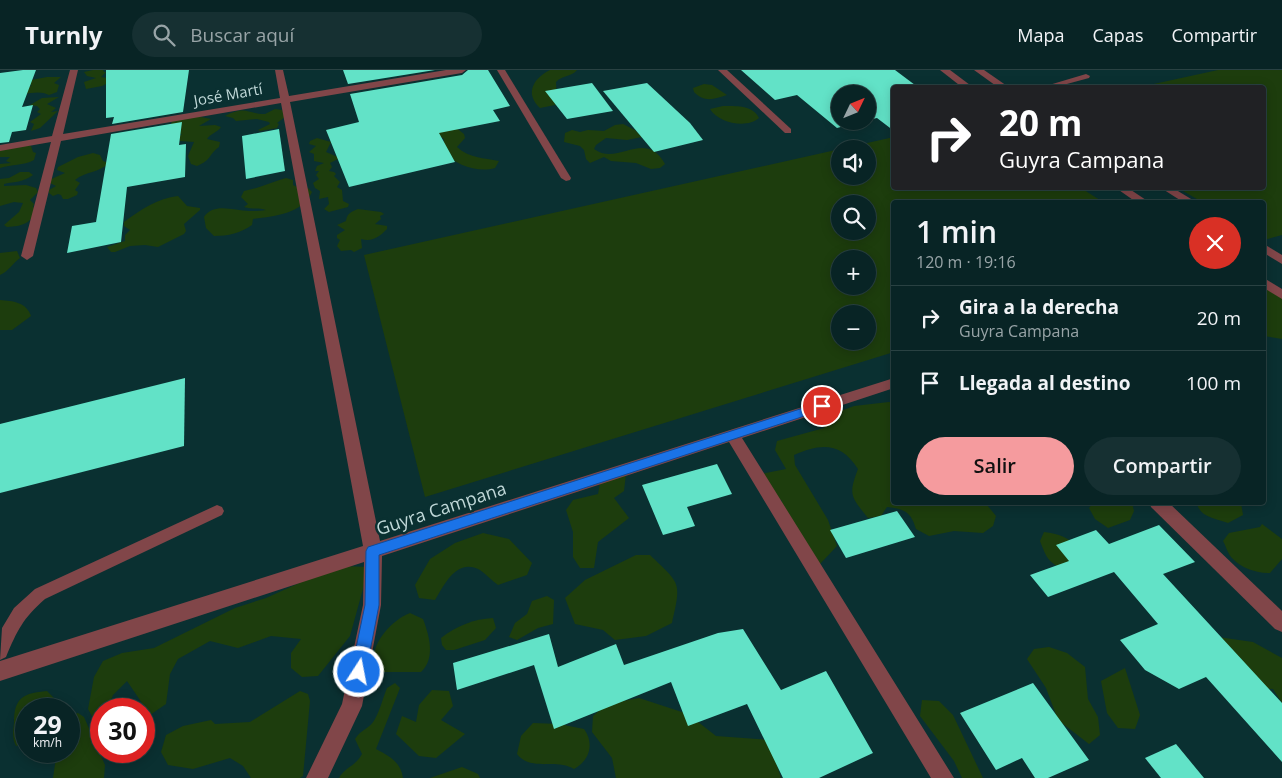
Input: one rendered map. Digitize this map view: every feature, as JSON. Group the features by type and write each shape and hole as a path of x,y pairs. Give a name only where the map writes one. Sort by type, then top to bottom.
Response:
{"street":[{"path":"27,256 74,70"},
{"path":"279,70 373,551 372,605 352,706 317,778"},
{"name":"José Martí","path":"0,148 462,70"},
{"path":"501,70 566,178"},
{"path":"722,70 788,131"},
{"path":"944,70 966,85"},
{"path":"978,70 1001,85"},
{"path":"1124,190 1140,200"},
{"path":"1169,190 1187,200"},
{"path":"1266,249 1281,259"},
{"path":"1266,263 1281,259"},
{"path":"1266,283 1282,295"},
{"name":"Guyra Campana","path":"0,671 891,384"},
{"path":"732,435 943,778"},
{"path":"1160,505 1282,623"}],"lane":[{"path":"1053,85 1086,76"},
{"path":"0,652 8,630 21,609 40,594 217,511"}],"green space":[{"path":"103,70 106,72 101,77 107,78 108,83 86,89 84,82 96,78 87,76 84,72"},
{"path":"550,70 577,70 556,82 557,101 555,105 540,108 533,97 533,86 539,77"},
{"path":"1218,70 1282,70 1282,235 1266,239 1266,200 1199,200 1181,190 1266,190 1266,85 1149,85"},
{"path":"61,77 54,83 59,85 57,92 49,95 35,92 11,97 25,91 32,85 25,86 31,80"},
{"path":"704,84 712,85 727,95 714,99 702,98 694,92 693,88"},
{"path":"59,97 47,104 56,108 51,112 58,111 40,128 31,131 34,124 30,122 41,114 37,112 40,109 37,106 30,105 42,98"},
{"path":"723,106 748,108 759,118 747,123 733,123 719,118 710,109"},
{"path":"275,109 282,110 285,117 277,123 279,124 277,128 260,131 258,130 270,124 269,122 257,119 236,121 225,116 238,111 265,114"},
{"path":"191,115 211,119 199,126 215,125 221,127 207,139 220,142 219,147 208,159 197,166 191,164 188,156 194,142 180,141 178,137 182,134 175,134 171,123 174,119"},
{"path":"623,124 635,130 642,137 627,140 606,138 596,145 594,149 612,154 640,148 649,149 657,154 665,164 660,168 651,169 636,163 611,161 604,157 590,163 580,146 564,142 565,133 572,130 580,132 588,130 604,131 615,125"},
{"path":"455,127 464,134 465,138 457,147 472,155 499,161 495,168 474,169 467,167 454,161 444,152 444,139 436,133"},
{"path":"317,138 331,142 326,152 340,158 330,163 332,167 329,171 336,174 334,176 340,182 337,187 342,190 343,201 349,204 348,207 329,212 324,209 329,204 328,197 319,199 320,191 315,188 313,183 319,179 316,175 319,171 315,171 317,166 324,163 314,161 314,154 309,152 316,146 309,144 310,141"},
{"path":"891,138 891,190 1084,190 1100,200 891,200 891,353 425,497 364,255 831,151 831,185 876,185 876,141"},
{"path":"24,145 31,146 33,152 36,153 34,160 0,168 0,164 11,163 6,161 10,157 0,157 0,150"},
{"path":"93,153 100,155 103,161 109,163 101,169 75,180 80,183 75,190 78,192 77,195 63,199 61,195 53,196 49,193 49,190 56,186 48,182 49,180 65,173 57,170 58,167 78,157"},
{"path":"20,172 29,172 33,175 22,181 4,184 4,186 26,185 36,188 38,192 30,200 34,204 33,207 38,209 26,223 7,227 4,225 19,212 23,203 14,202 0,206 0,179 9,178"},
{"path":"286,178 293,180 293,185 299,188 308,188 312,192 302,205 287,213 253,219 252,225 229,235 214,236 206,228 204,217 213,210 225,208 249,211 266,210 244,207 248,204 241,197 244,191"},
{"path":"178,196 187,206 200,208 184,224 186,231 184,234 158,247 145,245 130,246 111,252 107,247 125,241 125,235 130,230 124,226 124,222 156,202"},
{"path":"358,209 384,214 380,216 381,219 375,224 387,226 387,229 376,238 369,240 361,239 362,248 354,252 351,250 341,251 337,246 340,240 337,238 337,235 345,230 337,225 346,221 348,214"},
{"path":"17,251 20,258 6,272 0,275 0,253"},
{"path":"1266,285 1282,290 1282,339 1266,336"},
{"path":"0,300 22,305 29,311 31,316 12,330 0,330"},
{"path":"891,402 891,505 987,505 996,516 993,526 983,533 954,531 929,536 916,529 912,519 903,510 887,507 881,516 868,518 853,495 852,490 858,469 851,460 845,454 830,447 813,448 794,455 795,465 828,520 837,546 820,564 781,525 782,501 763,485 761,474 786,469 775,450 777,441 824,428 835,413 854,406"},
{"path":"602,473 626,474 624,491 614,498 629,518 598,542 594,568 580,568 573,557 573,532 566,510 573,500 598,494"},
{"path":"1091,505 1132,505 1134,511 1130,520 1108,528 1095,519 1089,508"},
{"path":"1198,505 1241,505 1243,515 1228,523 1204,514"},
{"path":"1262,524 1282,539 1282,559 1270,573 1245,568 1236,562 1228,553 1223,541 1229,533 1260,527"},
{"path":"1044,532 1063,537 1079,549 1065,570 1051,562 1047,556 1040,541"},
{"path":"483,533 509,539 532,563 527,575 498,585 480,570 465,567 452,574 435,600 419,598 415,585 430,559 455,543"},
{"path":"636,555 650,555 673,578 676,584 677,599 672,623 646,636 615,640 603,630 575,624 565,598 585,580"},
{"path":"342,566 369,567 350,636 318,676 302,677 291,668 291,653 301,639 271,636 238,648 210,641 178,659 170,674 166,704 155,712 155,698 138,698 127,681 112,698 90,698 94,677 103,661 122,653 154,648 235,608 266,598 326,571"},
{"path":"547,596 554,600 553,624 538,628 517,640 509,637 515,623 527,614 532,601"},
{"path":"410,613 423,619 427,632 430,653 426,666 421,672 381,672 373,661 376,646 390,626"},
{"path":"493,618 496,628 485,640 454,650 446,650 442,645 441,638 453,630 472,622"},
{"path":"1218,637 1253,642 1282,658 1282,703 1273,689 1257,688"},
{"path":"1049,647 1067,653 1085,667 1088,699 1098,717 1100,735 1089,744 1058,720 1046,688 1027,659 1034,649"},
{"path":"1125,668 1140,715 1135,729 1118,728 1107,713 1101,681"},
{"path":"395,683 400,688 376,749 390,757 397,764 403,778 339,778 362,754 355,739 373,722 387,688"},
{"path":"432,690 449,691 453,706 441,720 465,734 436,758 419,756 396,734 402,716 416,722 419,705"},
{"path":"47,691 54,698 22,698 32,693"},
{"path":"300,691 308,694 310,701 303,776 300,778 251,778 243,766 230,758 193,769 168,765 161,752 166,735 183,726 211,720 215,724 250,722"},
{"path":"639,698 688,714 716,736 769,740 781,778 616,778 612,758 592,732 593,716 607,704"},
{"path":"922,700 939,701 953,715 983,778 962,778 954,761 920,716"},
{"path":"15,710 15,743 13,732"},
{"path":"80,714 84,717 90,731 90,763 104,763 104,778 53,778 55,763 80,763"},
{"path":"533,723 559,724 584,729 590,746 587,757 574,769 567,766 536,764 523,759 517,754 521,736"},
{"path":"462,767 478,774 480,778 430,778"}],"building":[{"path":"36,70 22,107 33,105 26,130 12,132 9,142 0,143 0,73"},
{"path":"106,70 189,70 183,112 112,124 114,117 106,118"},
{"path":"343,70 435,70 348,84"},
{"path":"468,70 488,70 510,106 493,110 500,121 439,133 455,162 349,187 326,130 359,122 350,94 462,75"},
{"path":"741,70 895,70 915,85 891,85 891,129 876,118 876,85 831,85 831,123 797,95 775,100"},
{"path":"592,83 613,111 567,119 545,91"},
{"path":"647,83 690,123 703,140 654,152 603,91"},
{"path":"182,122 179,145 186,144 185,177 127,187 121,242 67,253 72,226 96,222 111,134"},
{"path":"279,129 285,171 246,179 242,136"},
{"path":"185,378 184,446 0,493 0,424"},
{"path":"717,464 732,494 687,507 695,526 663,535 642,485"},
{"path":"897,511 915,537 846,558 830,530"},
{"path":"1159,525 1195,562 1163,574 1282,703 1282,762 1206,677 1179,689 1145,670 1120,640 1158,624 1114,572 1048,597 1030,575 1069,561 1056,545 1096,530 1109,544"},
{"path":"743,629 781,690 826,671 873,753 819,778 783,778 747,704 688,726 671,682 554,729 534,665 457,690 453,663 549,634 558,667 616,644 624,665 718,633"},
{"path":"1033,683 1089,760 1048,778 1035,778 1022,758 996,770 960,713"},
{"path":"1176,744 1204,778 1161,778 1145,758"}],"route":[{"path":"359,672 372,605 373,551 822,406"}]}
